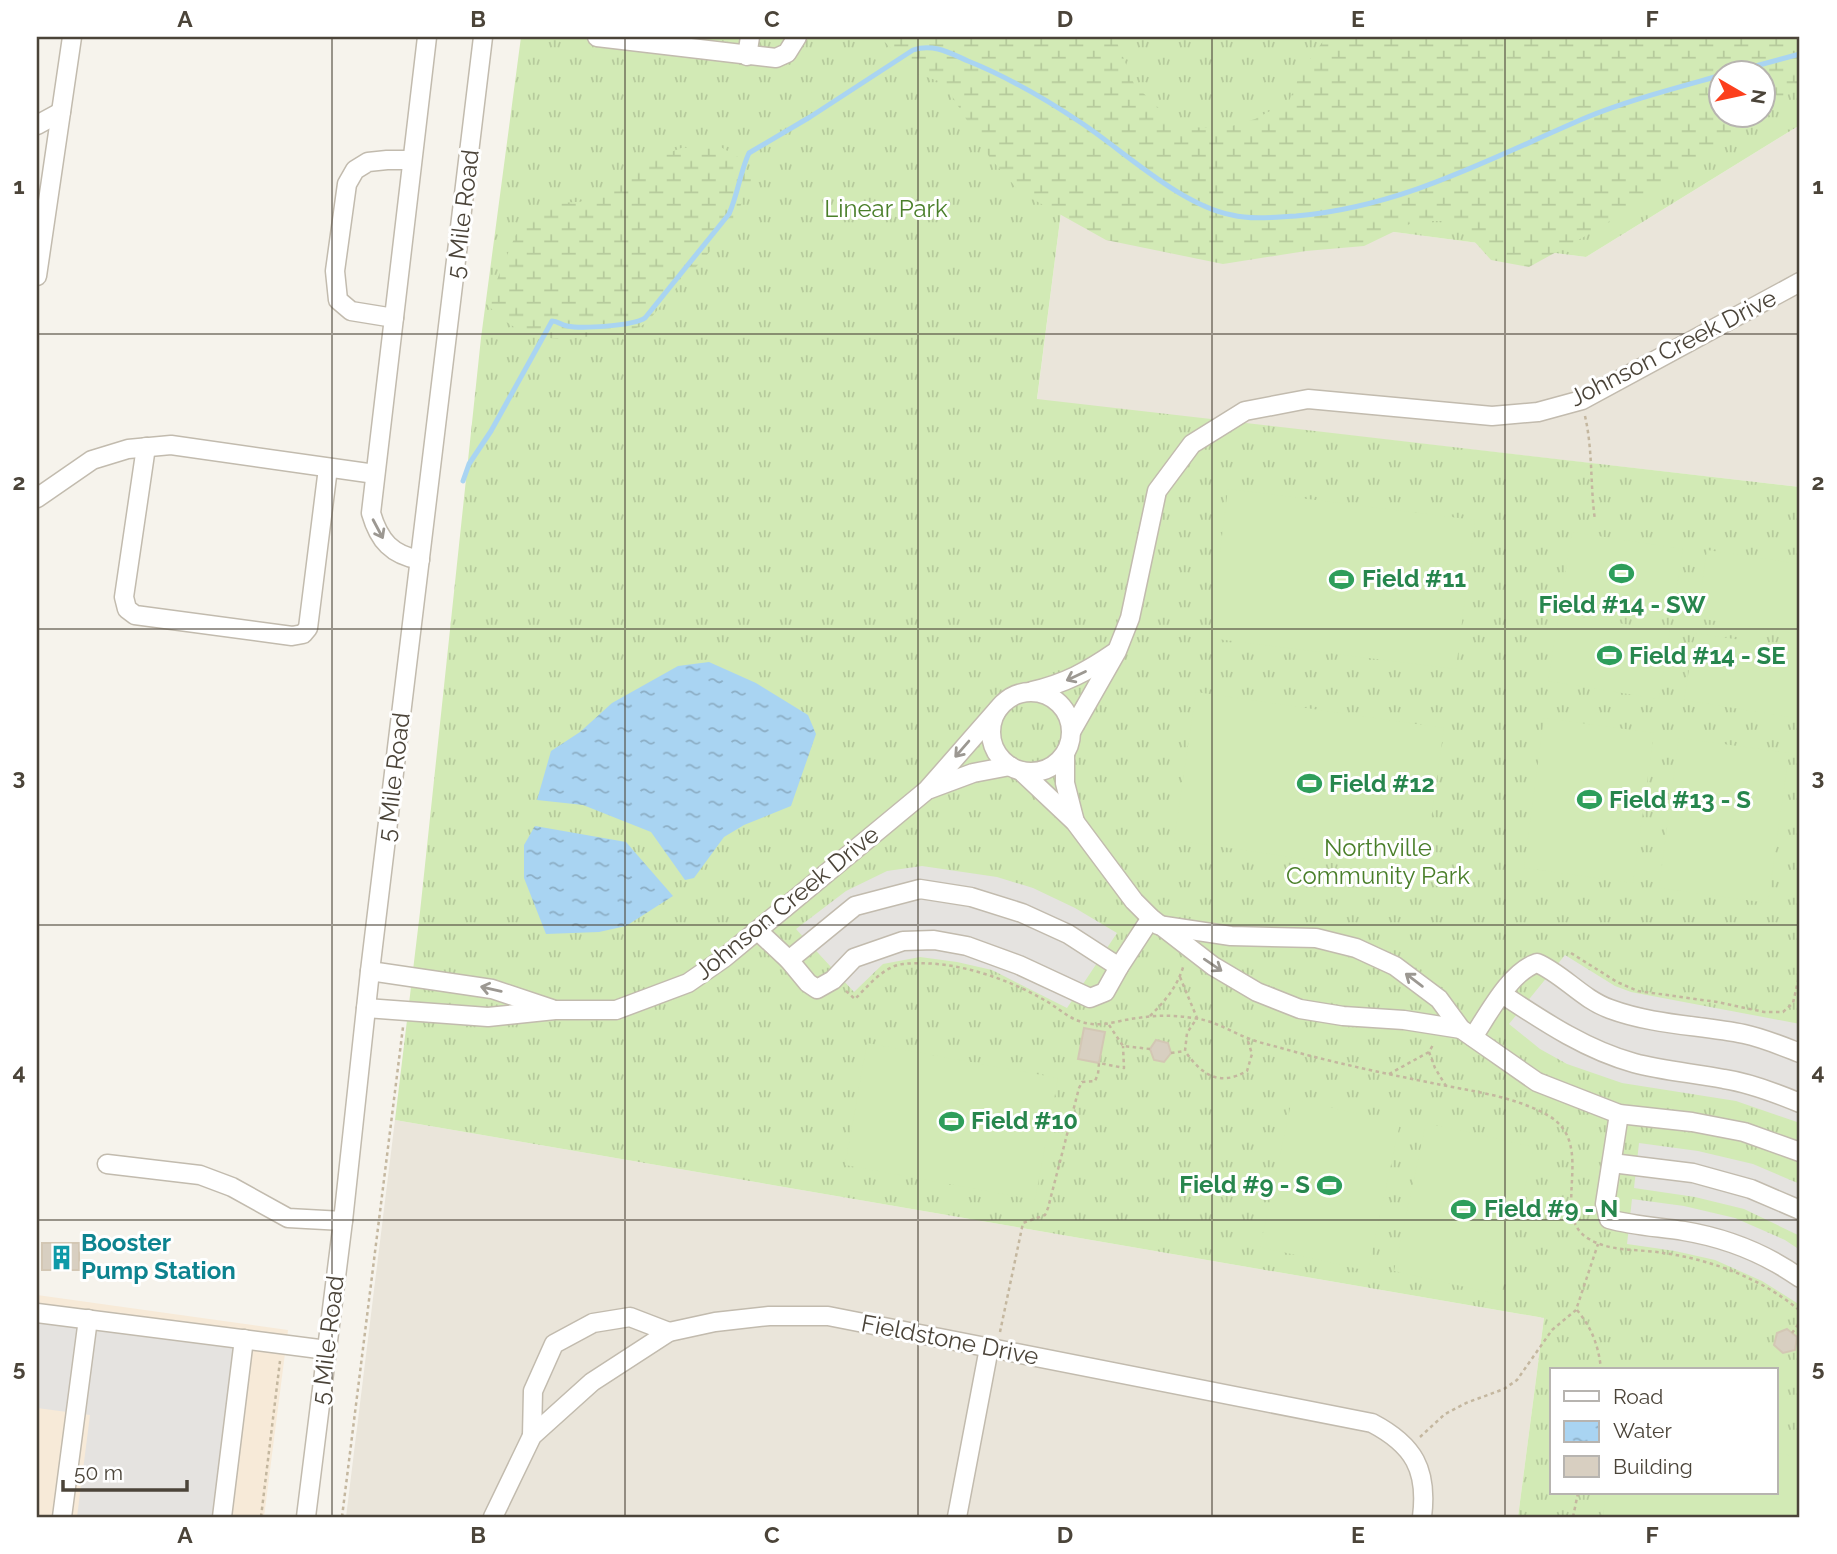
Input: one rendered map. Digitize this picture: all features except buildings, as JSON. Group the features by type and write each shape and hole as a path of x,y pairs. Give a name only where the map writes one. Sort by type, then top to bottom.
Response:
{"street":[{"path":"37,276 39,236 72,37"},
{"path":"420,560 404,557 390,548 375,529 371,513 427,37"},
{"name":"5 Mile Road","path":"306,1517 483,37"},
{"path":"597,37 776,58 787,53 797,37"},
{"path":"747,56 750,37"},
{"path":"37,125 61,111"},
{"path":"394,318 351,311 338,300 335,271 347,184 355,170 368,162 412,160"},
{"name":"Johnson Creek Drive","path":"1072,730 1117,651 1130,618 1157,491 1192,444 1245,411 1308,399 1492,416 1538,412 1579,400 1800,282"},
{"path":"37,498 92,460 128,449 171,445 376,474"},
{"path":"146,447 124,597 127,609 135,615 292,636 303,634 308,628 328,468"},
{"path":"1117,651 1083,674 1006,700 992,721 991,734 1000,758 1075,822 1134,901 1155,922 1213,966 1257,992 1300,1009 1343,1016 1404,1020 1467,1033"},
{"path":"1016,769 1034,772 1046,769 1057,763 1065,754 1070,742 1072,730 1063,707 1054,698 1030,691"},
{"name":"Johnson Creek Drive","path":"366,1008 488,1017 555,1010 615,1010 688,983 758,931 927,790 998,709"},
{"path":"1065,754 1065,783 1075,822"},
{"name":"Johnson Creek Drive","path":"927,790 973,773 1016,769"},
{"path":"789,960 855,906 920,889 971,897 1022,913 1068,934 1119,967"},
{"path":"758,931 817,989 833,980 854,958 902,941 934,940 967,946 1019,965 1090,998 1105,992 1119,967 1155,922"},
{"path":"1155,922 1231,936 1316,938 1356,948 1395,966 1439,999 1467,1033 1537,1082 1619,1114 1692,1122 1744,1132 1800,1152"},
{"path":"1467,1033 1524,967 1536,963 1548,968 1577,990 1608,1008 1646,1019 1743,1034 1800,1054"},
{"name":"Johnson Creek Drive","path":"370,971 492,989 555,1010"},
{"path":"1502,994 1602,1053 1636,1064 1727,1079 1771,1091 1800,1103"},
{"path":"1619,1114 1605,1204 1609,1219 1686,1231 1739,1245 1800,1278"},
{"path":"1612,1163 1693,1173 1751,1189 1800,1210"},
{"path":"107,1164 200,1175 232,1187 288,1218 343,1221"},
{"path":"37,1313 327,1350"},
{"name":"Fieldstone Drive","path":"493,1517 531,1436 592,1382 669,1332 715,1322 769,1315 828,1316 1372,1423 1388,1431 1416,1460 1423,1481 1422,1517"},
{"path":"531,1436 533,1391 555,1345 593,1323 630,1317 669,1332"},
{"path":"62,1517 88,1319"},
{"path":"222,1517 244,1339"},
{"path":"957,1517 993,1348"}],"path":[{"path":"1579,400 1589,435 1595,520"},
{"path":"1150,1016 1170,996 1190,949"},
{"path":"1571,953 1617,982 1638,990 1764,1012 1783,1012 1793,1003 1800,972"},
{"path":"833,980 855,999 881,974 901,964 974,970 1013,983 1079,1021 1109,1025 1150,1016 1197,1018 1228,1028 1247,1038 1354,1067 1529,1107 1551,1117 1566,1131 1573,1153 1573,1219 1578,1231 1588,1239 1709,1263 1749,1278 1787,1300 1800,1311"},
{"path":"1180,977 1197,1018"},
{"path":"342,1517 405,1011"},
{"path":"1197,1018 1187,1033 1185,1051 1194,1064 1208,1075 1223,1079 1235,1078 1247,1071 1252,1054 1247,1038"},
{"path":"993,1348 1023,1223 1045,1215 1048,1208 1079,1088 1082,1082 1095,1081 1099,1063 1124,1068 1123,1046 1109,1025"},
{"path":"1123,1046 1150,1049"},
{"path":"1171,1053 1185,1051"},
{"path":"1429,1052 1446,1086"},
{"path":"1406,1447 1427,1432 1445,1414 1466,1403 1504,1390 1517,1380 1552,1330 1576,1310 1599,1243"},
{"path":"1576,1310 1592,1331 1601,1368"},
{"path":"1792,1333 1800,1322"},
{"path":"261,1517 282,1344"},
{"path":"1573,1517 1578,1494"}],"shaded area":[{"path":"1800,125 1800,487 1037,400 1064,189 1586,257"},
{"path":"922,866 997,877 1033,888 1075,908 1117,933 1067,1008 992,970 920,957 883,964 854,992 796,929 846,891 887,871"},
{"path":"1565,955 1615,986 1631,992 1800,1024 1800,1123 1736,1101 1622,1083 1567,1064 1540,1049 1509,1024"},
{"path":"395,1120 1544,1318 1518,1517 346,1517"},
{"path":"1639,1143 1698,1151 1753,1164 1800,1184 1800,1236 1744,1209 1695,1197 1634,1188"},
{"path":"1632,1199 1684,1206 1735,1218 1785,1240 1800,1250 1800,1305 1762,1281 1715,1260 1627,1244"},
{"path":"37,1295 288,1330 264,1517 37,1517"},
{"path":"37,1321 238,1347 215,1517 77,1517 90,1415 37,1408"}],"green space":[{"name":"Northville Community Park","path":"521,37 1800,37 1800,125 1586,257 1064,189 1037,399 1800,487 1800,1517 1518,1517 1544,1318 395,1120 420,912 481,338"},
{"path":"880,37 1115,37 1134,84 1177,126 1222,129 1255,119 1289,101 1301,72 1326,37 1800,37 1800,86 1778,101 1778,60 1708,60 1708,130 1736,130 1600,228 1529,267 1491,260 1456,221 1416,221 1364,246 1306,251 1223,264 1106,240 1020,192 990,158 944,83 915,73"},
{"path":"719,146 738,157 752,178 745,197 727,229 705,257 644,324 637,328 586,337 554,339 513,327 487,304 518,229 547,204 590,201 651,160 681,148"},
{"name":"Field #11","path":"1228,489 1475,520 1456,669 1209,638"},
{"name":"Field #14 - SW","path":"1572,532 1683,549 1672,617 1561,600"},
{"path":"1707,550 1800,564 1800,634 1697,618"},
{"name":"Field #14 - SE","path":"1559,614 1670,631 1659,699 1548,681"},
{"path":"1695,633 1800,649 1800,685 1795,718 1684,700"},
{"name":"Field #12","path":"1196,692 1444,728 1423,876 1174,840"},
{"name":"Field #13 - S","path":"1544,718 1654,733 1633,883 1524,868"},
{"path":"1679,738 1789,753 1768,903 1659,888"},
{"name":"Field #10","path":"867,1043 1058,1078 1035,1200 845,1165"},
{"name":"Field #9 - S","path":"1292,1099 1400,1123 1368,1271 1260,1247"},
{"name":"Field #9 - N","path":"1426,1123 1534,1147 1501,1295 1394,1271"},
{"path":"1778,1453 1800,1457 1800,1517 1603,1517 1606,1494 1778,1494"}],"water":[{"path":"709,662 756,683 808,715 816,734 791,806 744,825 724,837 694,878 685,880 651,832 583,805 537,800 551,751 580,732 612,703 678,666"},
{"path":"535,826 626,842 673,896 626,926 599,932 546,934 524,878 524,845"}],"waterway":[{"path":"463,481 469,464 491,431 552,321 574,327 595,327 619,325 645,318 729,214 749,153 913,50 941,50 997,74 1066,113 1153,176 1192,200 1232,215 1256,218 1335,211 1409,192 1479,165 1585,118 1708,79"},
{"path":"1778,60 1800,54"}],"place":[{"name":"Field #14 - SW","path":"1622,574"},
{"name":"Field #11","path":"1342,579"},
{"name":"Field #14 - SE","path":"1609,656"},
{"name":"Field #12","path":"1309,784"},
{"name":"Field #13 - S","path":"1589,800"},
{"name":"Field #10","path":"951,1121"},
{"name":"Field #9 - S","path":"1330,1185"},
{"name":"Field #9 - N","path":"1464,1209"},
{"name":"Booster Pump Station","path":"61,1257"}],"park label":[{"name":"Linear Park","path":"886,209"}]}
